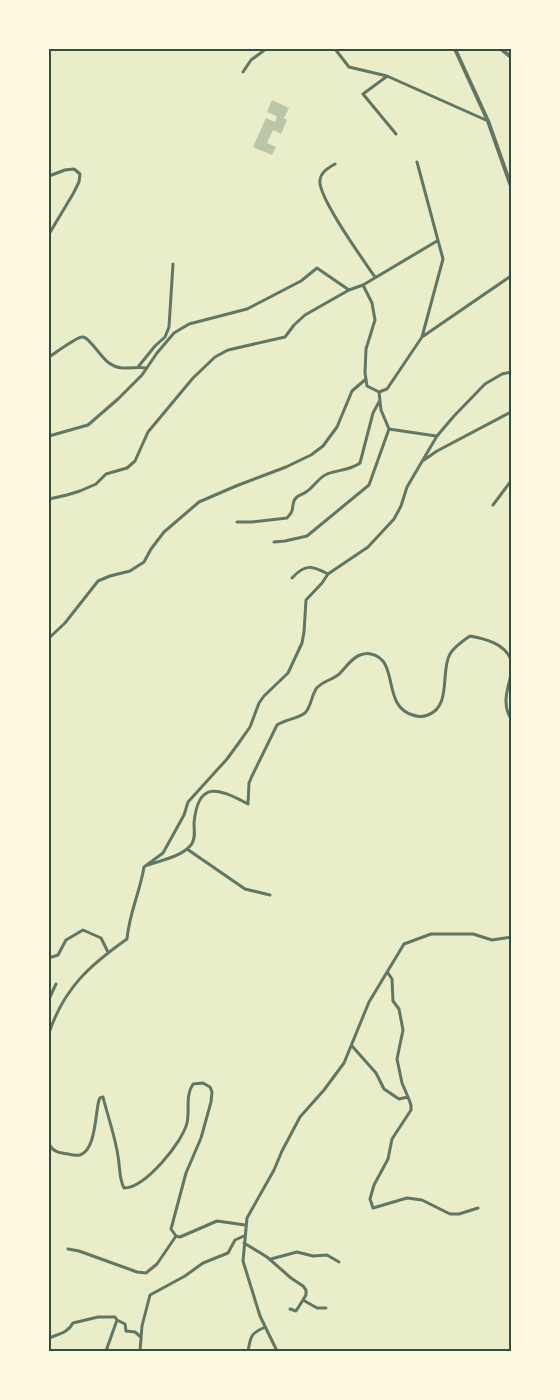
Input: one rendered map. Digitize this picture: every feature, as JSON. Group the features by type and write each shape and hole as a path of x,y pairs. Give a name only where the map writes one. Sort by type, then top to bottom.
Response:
{"street":[{"path":"243,72 251,60 266,49"},
{"path":"335,49 349,67 387,76 488,121"},
{"path":"456,49 488,121 511,186"},
{"path":"501,49 511,57"},
{"path":"387,76 363,94 396,134"},
{"path":"363,285 372,303 375,320 366,349 366,386 379,392 387,389 422,337 443,259 417,162"},
{"path":"335,164 322,174 320,184 328,206 374,277"},
{"path":"49,176 65,170 74,170 80,174 79,182 73,194 49,234"},
{"path":"49,499 80,491 96,484 106,474 128,468 135,461 148,432 193,378 215,357 228,350 285,337 305,315 349,290 363,285 437,241"},
{"path":"138,367 164,337 169,327 173,264"},
{"path":"49,436 88,424 118,399 142,375 174,333 190,324 247,309 301,281 317,268 349,290"},
{"path":"422,337 511,276"},
{"path":"49,357 76,338 83,336 110,364 124,370 138,367 146,368"},
{"path":"49,1032 59,1007 78,980 108,952 127,940 129,920 141,888 144,867 163,853 184,815 188,802 227,759 250,727 259,703 288,672 302,643 306,600 328,574 368,547 394,519 401,506 406,487 437,436 485,384 502,374 511,372"},
{"path":"49,638 65,623 98,581 130,571 144,562 164,532 199,502 286,467 311,455 323,446 336,427 352,391 366,379"},
{"path":"237,522 287,518 294,510 294,500 321,478 360,463 373,413 378,402 379,392"},
{"path":"274,542 307,536 369,485 389,429 378,402"},
{"path":"422,462 438,451 511,412"},
{"path":"389,429 437,436"},
{"path":"493,504 511,481"},
{"path":"292,578 298,572 308,567 316,568 328,574"},
{"path":"144,867 166,860 187,849 194,840 194,822 198,801 205,793 214,790 234,796 248,804 249,783 277,725 284,720 303,714 309,709 312,698 322,683 340,674 359,655 370,653 384,661 388,670 394,699 410,715 419,717 428,716 440,704 450,654 470,636 485,639 500,646 511,659"},
{"path":"511,675 506,708 511,719"},
{"path":"187,849 245,889 270,895"},
{"path":"49,958 58,955 66,940 83,930 101,938 108,952"},
{"path":"277,1351 265,1327 243,1261 245,1225 246,1218 274,1170 300,1117 324,1090 344,1063 369,1002 404,944 431,934 473,934 492,940 511,937"},
{"path":"388,973 392,979 393,1001 399,1009 403,1030 397,1059 402,1083 411,1105 411,1110 392,1139 388,1159 374,1185 370,1199 373,1208 407,1198 422,1200 450,1214 459,1214 478,1208"},
{"path":"49,999 56,984"},
{"path":"352,1046 376,1073 388,1093 399,1099 408,1097"},
{"path":"49,1144 54,1151 59,1153 78,1156 85,1152 91,1144 99,1100 103,1098 119,1157 122,1186 130,1187 146,1178 175,1148 186,1126 191,1087 196,1083 207,1084 212,1092 211,1102 201,1138 186,1173 171,1224 172,1233 176,1236 183,1236 217,1221 245,1225"},
{"path":"68,1249 79,1251 137,1272 146,1273 157,1264 176,1236"},
{"path":"140,1351 145,1312 150,1295 185,1276 203,1263 228,1253 235,1240 244,1236"},
{"path":"244,1243 270,1259 306,1290 306,1295 296,1311 290,1309"},
{"path":"270,1259 297,1252 313,1256 327,1255 339,1262"},
{"path":"303,1300 318,1308 326,1308"},
{"path":"49,1338 65,1332 73,1323 106,1316 115,1317 125,1324 126,1331 135,1332 141,1337"},
{"path":"106,1351 117,1320"},
{"path":"248,1351 251,1336 254,1332 265,1327"}],"building":[{"path":"272,100 289,108 284,118 287,120 281,134 273,130 267,143 276,147 272,155 253,147 266,118 275,122 277,116 267,112"}]}
